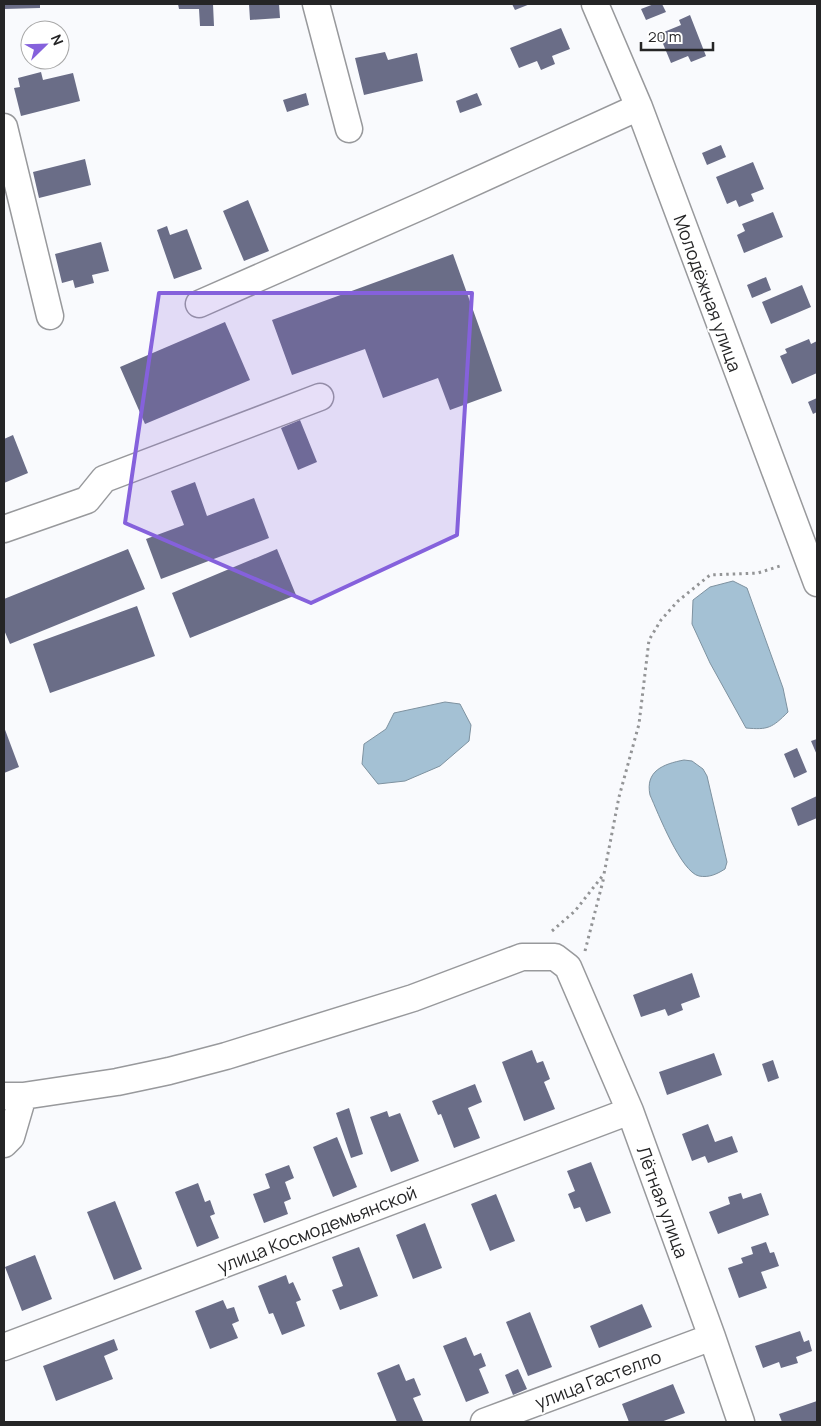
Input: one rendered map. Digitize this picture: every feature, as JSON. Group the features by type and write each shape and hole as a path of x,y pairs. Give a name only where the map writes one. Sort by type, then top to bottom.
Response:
{"street":[{"path":"316,4 349,128"},
{"name":"Молодёжная улица","path":"595,4 639,107 817,584"},
{"path":"199,304 639,107"},
{"path":"4,127 50,316"},
{"path":"4,529 87,500 104,479 320,396"},
{"path":"4,1144 11,1137 14,1096 117,1082 226,1056 413,998 522,957"},
{"name":"Лётная улица","path":"522,957 555,957 568,967 577,985 630,1111 741,1422"},
{"name":"улица Космодемьянской","path":"4,1347 630,1111"},
{"name":"улица Гастелло","path":"484,1422 712,1337"}],"path":[{"path":"577,985 604,874 619,797 639,724 648,640 678,601 710,575 758,573 786,564 802,544"},
{"path":"522,957 575,911 604,874"}],"highlighted area":[{"path":"159,293 472,293 457,535 311,603 125,523"}],"water":[{"path":"733,581 747,588 783,688 788,712 778,722 760,729 746,728 710,663 692,624 693,600 710,587"},
{"path":"445,702 460,704 471,725 469,741 440,766 405,781 378,784 362,764 364,744 386,729 394,713"},
{"path":"684,760 692,761 703,769 707,776 727,862 725,869 710,876 699,876 692,872 685,864 671,841 650,795 650,780 653,774 669,764"}],"building":[{"path":"4,4 40,4 40,8 4,9"},
{"path":"178,4 213,4 214,26 200,26 199,9 179,9"},
{"path":"249,4 279,4 280,18 250,20"},
{"path":"512,4 530,4 515,10"},
{"path":"654,4 662,4 666,12 646,20 641,9"},
{"path":"690,15 706,56 691,62 688,56 671,63 659,34 681,25 679,20"},
{"path":"561,28 570,49 552,56 555,64 541,70 537,61 519,68 510,48"},
{"path":"385,52 388,60 417,53 423,81 364,95 355,58"},
{"path":"41,72 43,80 73,73 80,101 21,116 14,88 20,87 18,78"},
{"path":"306,93 309,105 287,112 283,100"},
{"path":"477,93 482,105 460,113 456,101"},
{"path":"721,145 726,157 707,165 702,153"},
{"path":"85,159 91,185 39,198 33,172"},
{"path":"753,162 764,189 751,194 754,201 739,207 736,200 727,204 716,177"},
{"path":"248,200 269,251 244,261 223,211"},
{"path":"773,212 783,237 744,253 737,235 745,231 742,224"},
{"path":"167,226 170,235 187,229 202,269 174,279 157,230"},
{"path":"101,242 109,271 92,275 94,283 75,288 73,280 62,283 55,254"},
{"path":"453,254 502,391 450,410 438,378 383,398 365,349 292,375 272,320"},
{"path":"766,277 771,290 752,298 747,285"},
{"path":"802,285 811,307 771,324 762,302"},
{"path":"225,322 250,380 145,424 120,367"},
{"path":"809,339 811,344 817,341 817,373 792,384 780,356 787,353 785,349"},
{"path":"817,398 817,412 813,414 808,402"},
{"path":"300,420 317,462 298,470 281,428"},
{"path":"13,435 28,473 4,483 4,439"},
{"path":"195,482 207,516 254,498 269,538 161,579 146,539 184,525 171,491"},
{"path":"128,549 145,589 10,644 4,630 4,599"},
{"path":"277,549 296,595 190,638 172,593"},
{"path":"137,606 155,656 50,693 33,644"},
{"path":"4,727 19,767 4,773"},
{"path":"817,739 817,755 811,741"},
{"path":"797,748 807,772 794,778 784,754"},
{"path":"817,796 817,818 798,826 791,808"},
{"path":"692,973 700,997 681,1004 683,1010 668,1016 665,1009 641,1017 633,995"},
{"path":"532,1050 537,1063 543,1061 550,1079 544,1082 555,1109 524,1121 502,1062"},
{"path":"714,1053 722,1075 667,1095 659,1072"},
{"path":"773,1060 779,1078 768,1082 762,1064"},
{"path":"475,1084 482,1102 468,1108 480,1138 454,1148 441,1114 438,1115 432,1101"},
{"path":"349,1108 363,1154 351,1158 336,1113"},
{"path":"387,1111 389,1117 400,1113 419,1161 391,1172 370,1117"},
{"path":"708,1124 715,1142 732,1136 738,1152 708,1163 705,1156 692,1161 682,1134"},
{"path":"337,1137 357,1187 333,1197 313,1147"},
{"path":"591,1162 611,1213 586,1222 580,1207 574,1209 568,1194 575,1191 567,1171"},
{"path":"289,1165 294,1178 285,1182 291,1199 284,1202 288,1214 264,1223 253,1194 270,1188 265,1174"},
{"path":"198,1183 205,1202 210,1200 215,1214 210,1216 219,1238 197,1247 175,1192"},
{"path":"741,1193 743,1199 761,1193 769,1215 718,1234 709,1212 730,1204 728,1197"},
{"path":"496,1194 515,1241 490,1251 471,1204"},
{"path":"115,1201 142,1269 114,1280 87,1212"},
{"path":"425,1223 442,1268 413,1279 396,1235"},
{"path":"766,1242 770,1253 774,1252 779,1266 761,1272 767,1288 739,1298 728,1268 743,1263 741,1258 753,1254 751,1247"},
{"path":"359,1247 378,1296 340,1310 332,1290 343,1286 332,1257"},
{"path":"35,1255 52,1299 22,1311 5,1267"},
{"path":"286,1275 289,1284 293,1282 301,1300 296,1302 305,1326 282,1335 273,1313 269,1314 258,1286"},
{"path":"223,1300 227,1309 234,1307 239,1321 232,1324 238,1338 210,1349 195,1311"},
{"path":"642,1304 652,1327 599,1348 590,1326"},
{"path":"530,1312 552,1367 528,1376 506,1322"},
{"path":"800,1331 804,1342 809,1340 812,1351 796,1357 798,1363 781,1368 779,1362 763,1368 755,1346"},
{"path":"466,1337 474,1356 481,1353 486,1366 479,1369 489,1393 466,1402 443,1346"},
{"path":"114,1339 118,1350 104,1356 113,1379 56,1401 43,1366"},
{"path":"399,1364 406,1381 414,1378 421,1395 413,1398 423,1421 397,1422 377,1373"},
{"path":"518,1369 527,1389 513,1395 505,1375"},
{"path":"673,1384 685,1413 661,1422 629,1422 622,1404"},
{"path":"817,1401 817,1422 782,1422 779,1414"}]}
